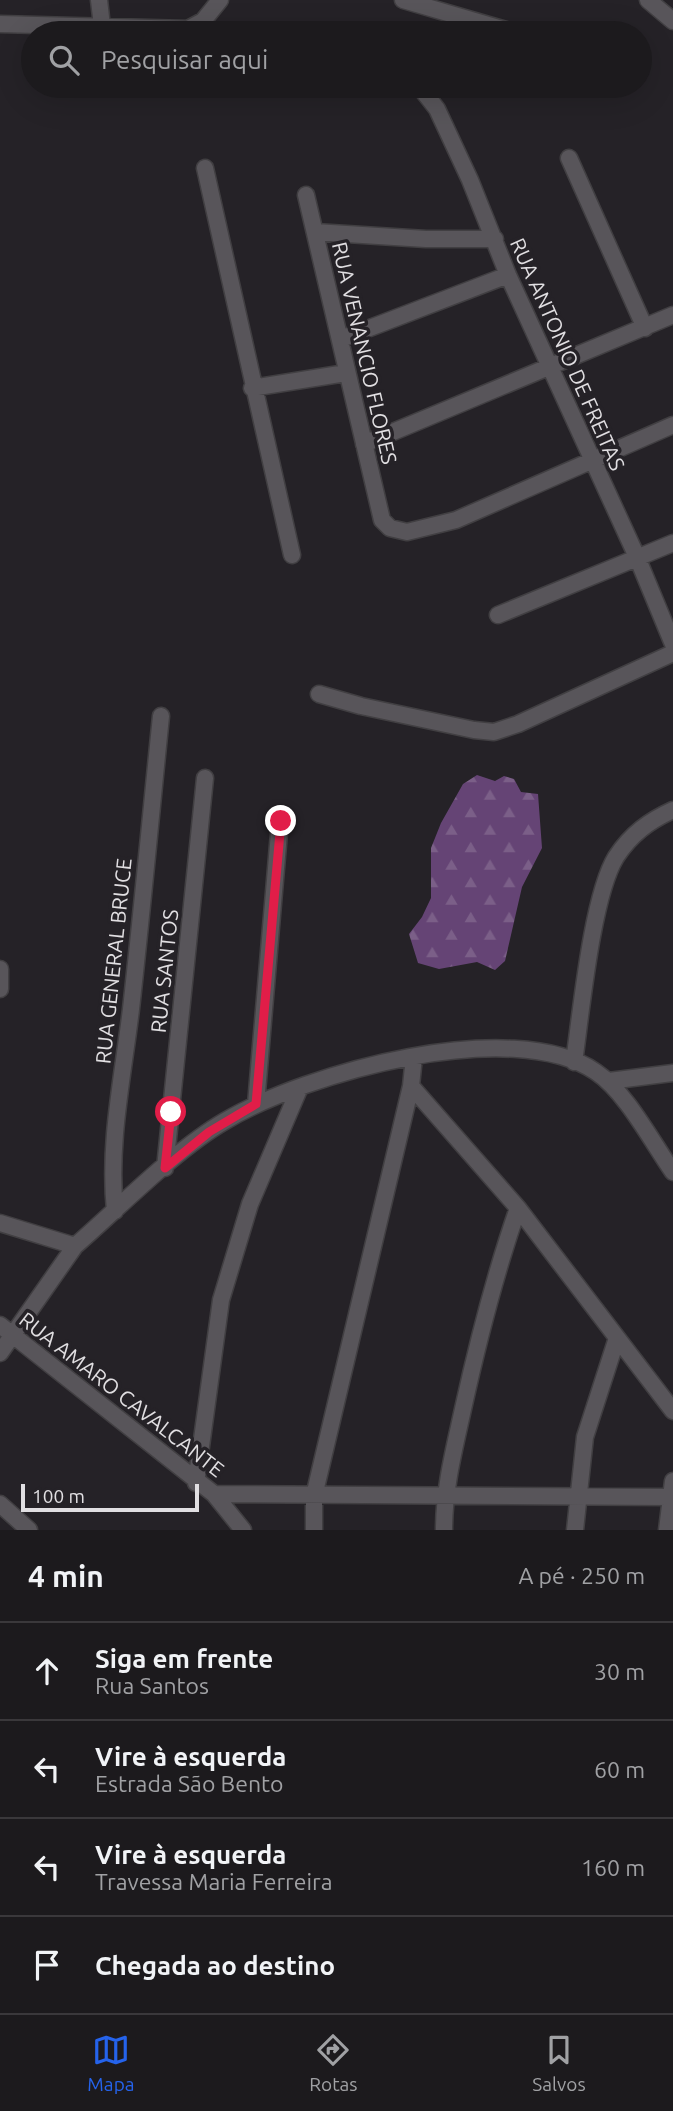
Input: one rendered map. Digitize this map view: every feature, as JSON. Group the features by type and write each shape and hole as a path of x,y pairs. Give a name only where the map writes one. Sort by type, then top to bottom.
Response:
{"street":[{"path":"99,0 101,21"},
{"path":"203,21 220,0"},
{"path":"403,0 428,3 481,21"},
{"path":"648,0 673,22"},
{"path":"0,24 21,24"},
{"name":"RUA ANTONIO DE FREITAS","path":"428,98 437,109 495,239 508,275 637,557 673,644"},
{"path":"569,158 645,328"},
{"path":"205,168 292,555"},
{"name":"RUA VENANCIO FLORES","path":"306,195 382,520 390,528 407,532 456,520 591,460"},
{"path":"315,232 426,239 495,239"},
{"path":"341,339 508,275"},
{"path":"364,444 673,315"},
{"path":"253,388 346,373"},
{"path":"591,460 673,425"},
{"path":"498,615 673,543"},
{"path":"319,694 382,711 494,732 518,724 673,653"},
{"name":"RUA GENERAL BRUCE","path":"115,1211 111,1173 114,1136 131,1009 161,716"},
{"name":"RUA SANTOS","path":"165,1168 205,778"},
{"path":"574,1062 602,895 614,860 628,841 649,821 673,810"},
{"path":"256,1104 281,821"},
{"path":"0,969 0,989"},
{"path":"0,1353 6,1329 75,1246 165,1168 214,1129 256,1104 344,1071 458,1049 518,1049 574,1062 609,1081 673,1172"},
{"path":"314,1530 314,1496 411,1086 414,1057"},
{"path":"609,1081 673,1073"},
{"path":"411,1086 518,1208 673,1411"},
{"path":"196,1483 221,1300 250,1204 300,1087"},
{"path":"444,1530 444,1493 480,1338 518,1208"},
{"path":"0,1223 75,1246"},
{"name":"RUA AMARO CAVALCANTE","path":"6,1329 196,1483 214,1494 243,1530"},
{"path":"575,1530 587,1427 617,1338"},
{"path":"667,1530 673,1481"},
{"path":"214,1494 314,1496 444,1493 670,1497"},
{"path":"0,1504 29,1530"}],"green space":[{"path":"477,775 495,781 504,776 514,779 521,792 538,794 542,848 522,887 505,961 495,970 477,962 439,969 418,963 409,934 422,917 431,898 431,848 441,823 463,784"}],"route":[{"path":"171,1112 165,1168 223,1122 256,1104 281,821"}]}
